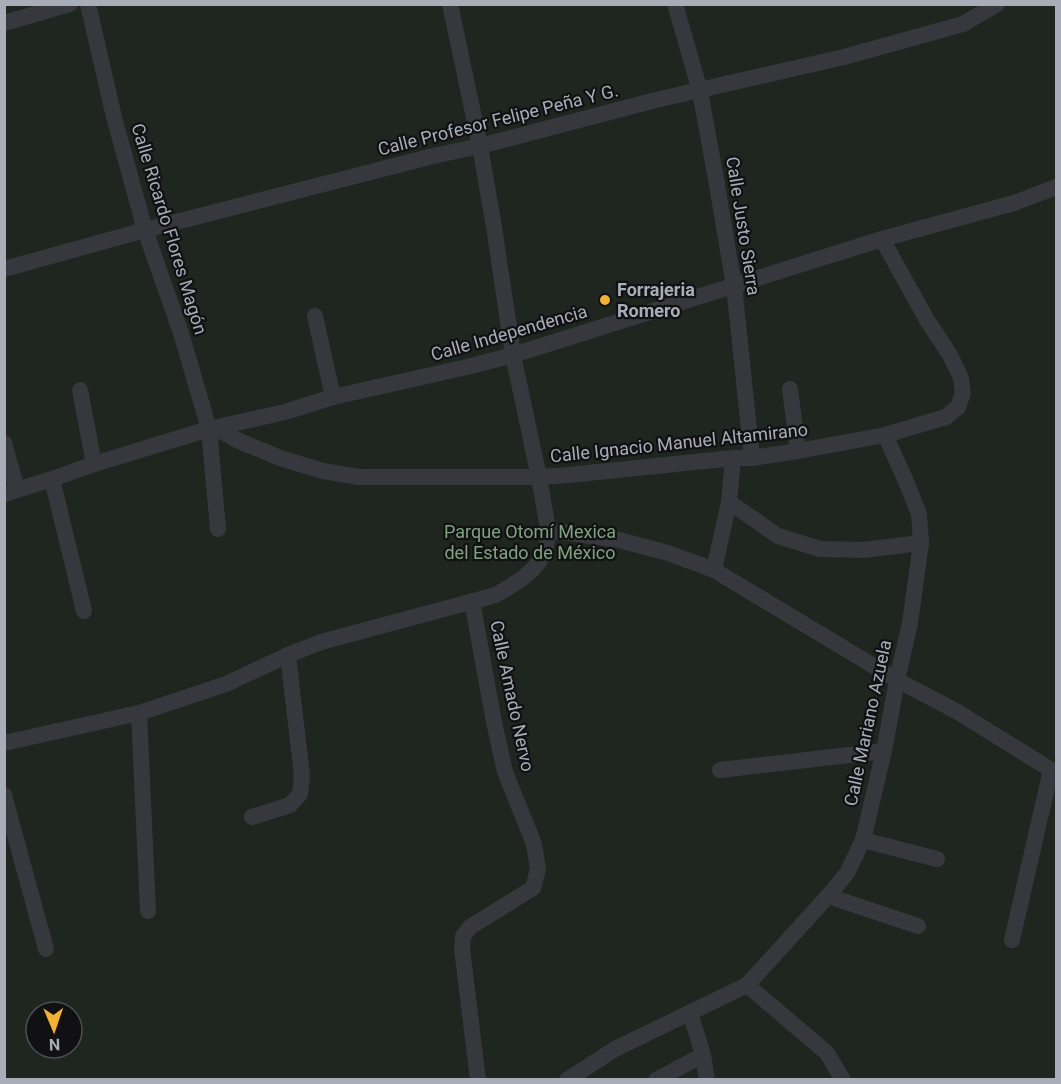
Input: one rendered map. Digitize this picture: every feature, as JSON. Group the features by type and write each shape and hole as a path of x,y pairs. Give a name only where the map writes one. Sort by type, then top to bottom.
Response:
{"street":[{"path":"4,23 70,4"},
{"name":"Calle Ricardo Flores Magón","path":"88,4 114,117 145,230 212,429 218,529"},
{"path":"4,743 139,713 226,684 321,642 496,595 537,567 546,548 548,530 513,355 480,146 450,4"},
{"name":"Calle Justo Sierra","path":"675,4 700,91 734,286 752,458"},
{"name":"Calle Profesor Felipe Peña Y G.","path":"4,269 433,156 656,100 844,57 963,24 997,4"},
{"name":"Calle Independencia","path":"11,492 94,464 212,429 285,412 333,397 513,355 882,239 1014,203 1056,188"},
{"name":"Calle Ignacio Manuel Altamirano","path":"212,429 280,458 323,471 359,477 568,475 752,458 885,435 946,417 958,407 963,393 960,378 950,355 927,320 882,239"},
{"path":"315,316 333,397"},
{"path":"790,389 798,451"},
{"path":"80,390 94,464"},
{"name":"Calle Mariano Azuela","path":"747,985 847,873 863,840 910,623 921,543 919,514 885,435"},
{"path":"4,442 11,492"},
{"path":"714,570 729,502 733,458"},
{"path":"52,479 84,611"},
{"path":"729,502 778,536 820,549 863,550 921,543"},
{"path":"548,530 619,540 668,553 714,570 1054,771 1012,940"},
{"name":"Calle Amado Nervo","path":"472,601 505,772 534,844 538,869 533,888 470,927 464,936 462,949 478,1080"},
{"path":"252,817 290,806 300,794 302,776 288,655"},
{"path":"139,713 148,911"},
{"path":"720,770 884,751"},
{"path":"4,795 46,949"},
{"path":"863,840 937,859"},
{"path":"828,896 918,926"},
{"path":"567,1080 615,1049 747,985 827,1053 843,1080"},
{"path":"690,1012 703,1055 707,1080"},
{"path":"656,1080 703,1055"}],"green space":[{"name":"Parque Otomí Mexica del Estado de México","path":"5,5 1056,5 1056,1079 5,1080"}],"place":[{"name":"Forrajeria Romero","path":"605,300"}]}
